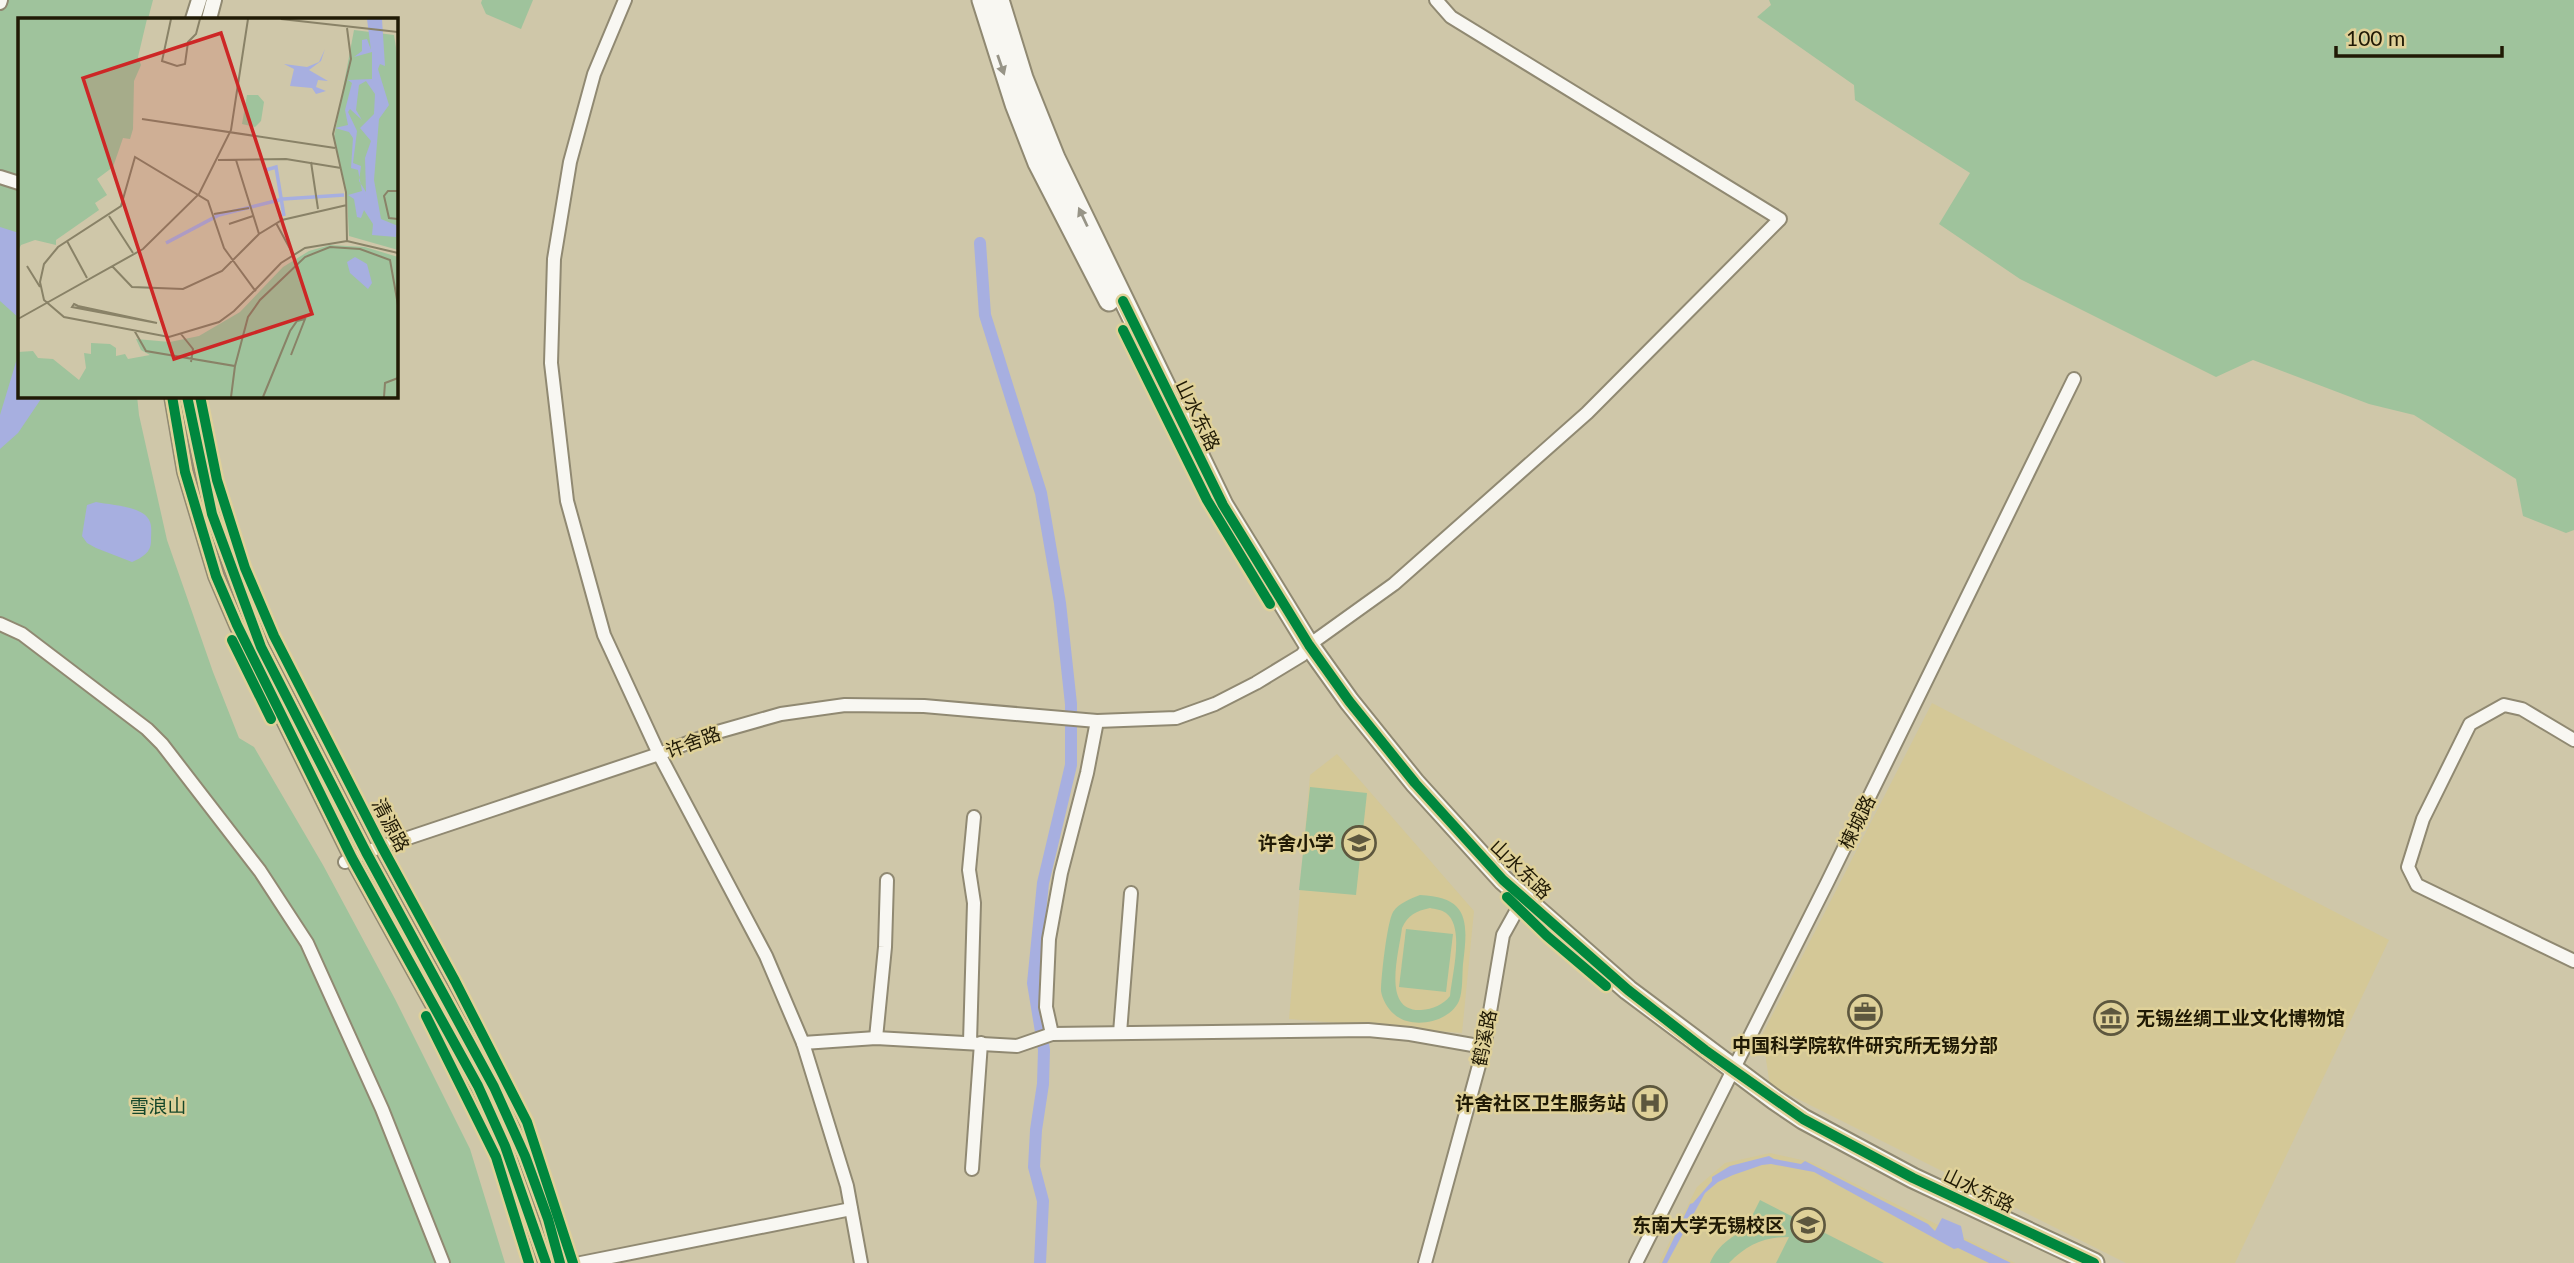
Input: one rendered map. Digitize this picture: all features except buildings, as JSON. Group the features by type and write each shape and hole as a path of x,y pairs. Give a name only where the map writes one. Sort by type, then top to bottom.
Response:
{"highway":[{"name":"山水东路","path":"982,0 1014,104 1038,163 1113,307 1206,500 1245,566 1306,650 1415,783 1523,904 1729,1074 1793,1123 1868,1166 2066,1263"},
{"name":"山水东路","path":"999,0 1023,78 1055,158 1223,505 1306,650"},
{"name":"山水东路","path":"1729,1074 1803,1119 1901,1171 2094,1263"}],"street":[{"path":"192,18 198,0"},
{"path":"209,18 214,0"},
{"path":"625,0 594,74 570,162 554,259 551,363 567,501 604,635 659,754 766,956 803,1043 847,1186 861,1263"},
{"name":"许舍路","path":"349,860 714,733 781,714 845,705 924,706 1094,720 1176,718 1215,704 1256,683 1306,650 1394,584 1587,413 1780,219 1451,17 1436,0"},
{"path":"0,177 18,183"},
{"name":"楝城路","path":"1636,1263 1827,883 2074,379"},
{"path":"172,397 185,472 216,576 237,625 349,860 478,1086 505,1146 546,1263"},
{"name":"清源路","path":"187,397 212,514 261,647 366,852 494,1087 548,1219 560,1263"},
{"path":"0,624 22,634 147,729 162,744 260,871 307,943 382,1109 443,1263"},
{"path":"2574,740 2522,709 2504,705 2470,724 2423,819 2408,867 2417,885 2574,961"},
{"path":"1052,1034 1046,1007 1049,939 1061,873 1087,773 1094,720"},
{"path":"972,1168 976,1042 974,903 970,870 974,817"},
{"path":"876,1038 885,947 887,880"},
{"path":"1120,1033 1131,893"},
{"name":"鹤溪路","path":"1425,1263 1484,1047 1503,935 1523,904"},
{"path":"803,1043 876,1038 1019,1045 1052,1034 1368,1030 1410,1034 1484,1047"},
{"path":"581,1263 851,1209"}],"shaded area":[{"path":"1932,703 2389,940 2235,1263 2126,1263 1770,1085 1762,1035"},
{"name":"许舍小学","path":"1337,754 1474,911 1462,1033 1289,1019 1310,775"},
{"name":"东南大学无锡校区","path":"1770,1153 1811,1162 2015,1263 1659,1263 1697,1187 1725,1163"}],"green space":[{"name":"雪浪山","path":"0,0 153,0 148,18 18,18 18,397 137,397 167,540 239,738 254,747 323,865 395,999 470,1149 505,1263 0,1263"},
{"path":"482,0 533,0 521,29 486,14"},
{"path":"1769,0 2574,0 2574,530 2566,533 2523,516 2516,479 2414,415 2369,404 2253,360 2216,377 2020,279 1939,224 1970,173 1855,100 1854,85 1757,17 1771,5"},
{"path":"1310,787 1367,793 1356,895 1299,890"},
{"path":"1420,895 1449,901 1457,907 1465,925 1465,936 1459,1001 1447,1015 1419,1023 1401,1019 1394,1014 1381,991 1385,950 1393,912 1398,906","holes":["1430,908 1446,913 1452,920 1456,952 1450,996 1434,1008 1421,1010 1409,1008 1401,1002 1395,979 1396,965 1402,928 1413,914"]},
{"path":"1406,929 1453,934 1446,992 1399,987"},
{"path":"1760,1200 1884,1263 1776,1263 1789,1237 1756,1243 1729,1263 1710,1263 1725,1242 1763,1222 1752,1216"}],"water":[{"path":"0,227 18,233 18,317 0,301"},
{"path":"18,355 18,397 42,397 18,433 0,449 0,415"},
{"path":"96,502 134,509 147,517 151,524 151,544 146,554 132,562 87,543 82,536 87,505"},
{"path":"1769,1156 1801,1164 1805,1161 1928,1224 1935,1231 1942,1218 1961,1226 1964,1240 2011,1263 1989,1263 1958,1248 1954,1249 1814,1172 1771,1164 1733,1175 1718,1182 1705,1193 1667,1263 1662,1263 1690,1204 1712,1181 1712,1177 1730,1166"}],"waterway":[{"path":"980,243 985,315 1041,493 1060,603 1071,704 1071,765 1043,883 1033,983 1044,1050 1034,1167 1043,1201 1040,1263"}],"cycle path":[{"path":"1123,301 1223,505 1309,645 1349,701 1415,783 1503,880 1628,990 1705,1050 1803,1119 1913,1178 2094,1263"},
{"path":"1123,330 1207,500 1270,604"},
{"path":"172,397 185,472 216,576 237,625 352,858 478,1086 505,1146 546,1263"},
{"path":"187,397 212,514 261,647 366,852 494,1087 525,1156 548,1219 560,1263"},
{"path":"200,397 217,480 245,568 274,636 527,1122 573,1263"},
{"path":"232,640 271,719"},
{"path":"1507,897 1547,936 1606,986"},
{"path":"426,1016 496,1157 529,1263"}],"place":[{"name":"许舍小学","path":"1359,843"},
{"name":"中国科学院软件研究所无锡分部","path":"1865,1012"},
{"name":"无锡丝绸工业文化博物馆","path":"2111,1018"},
{"name":"许舍社区卫生服务站","path":"1650,1103"},
{"name":"东南大学无锡校区","path":"1808,1225"}]}
